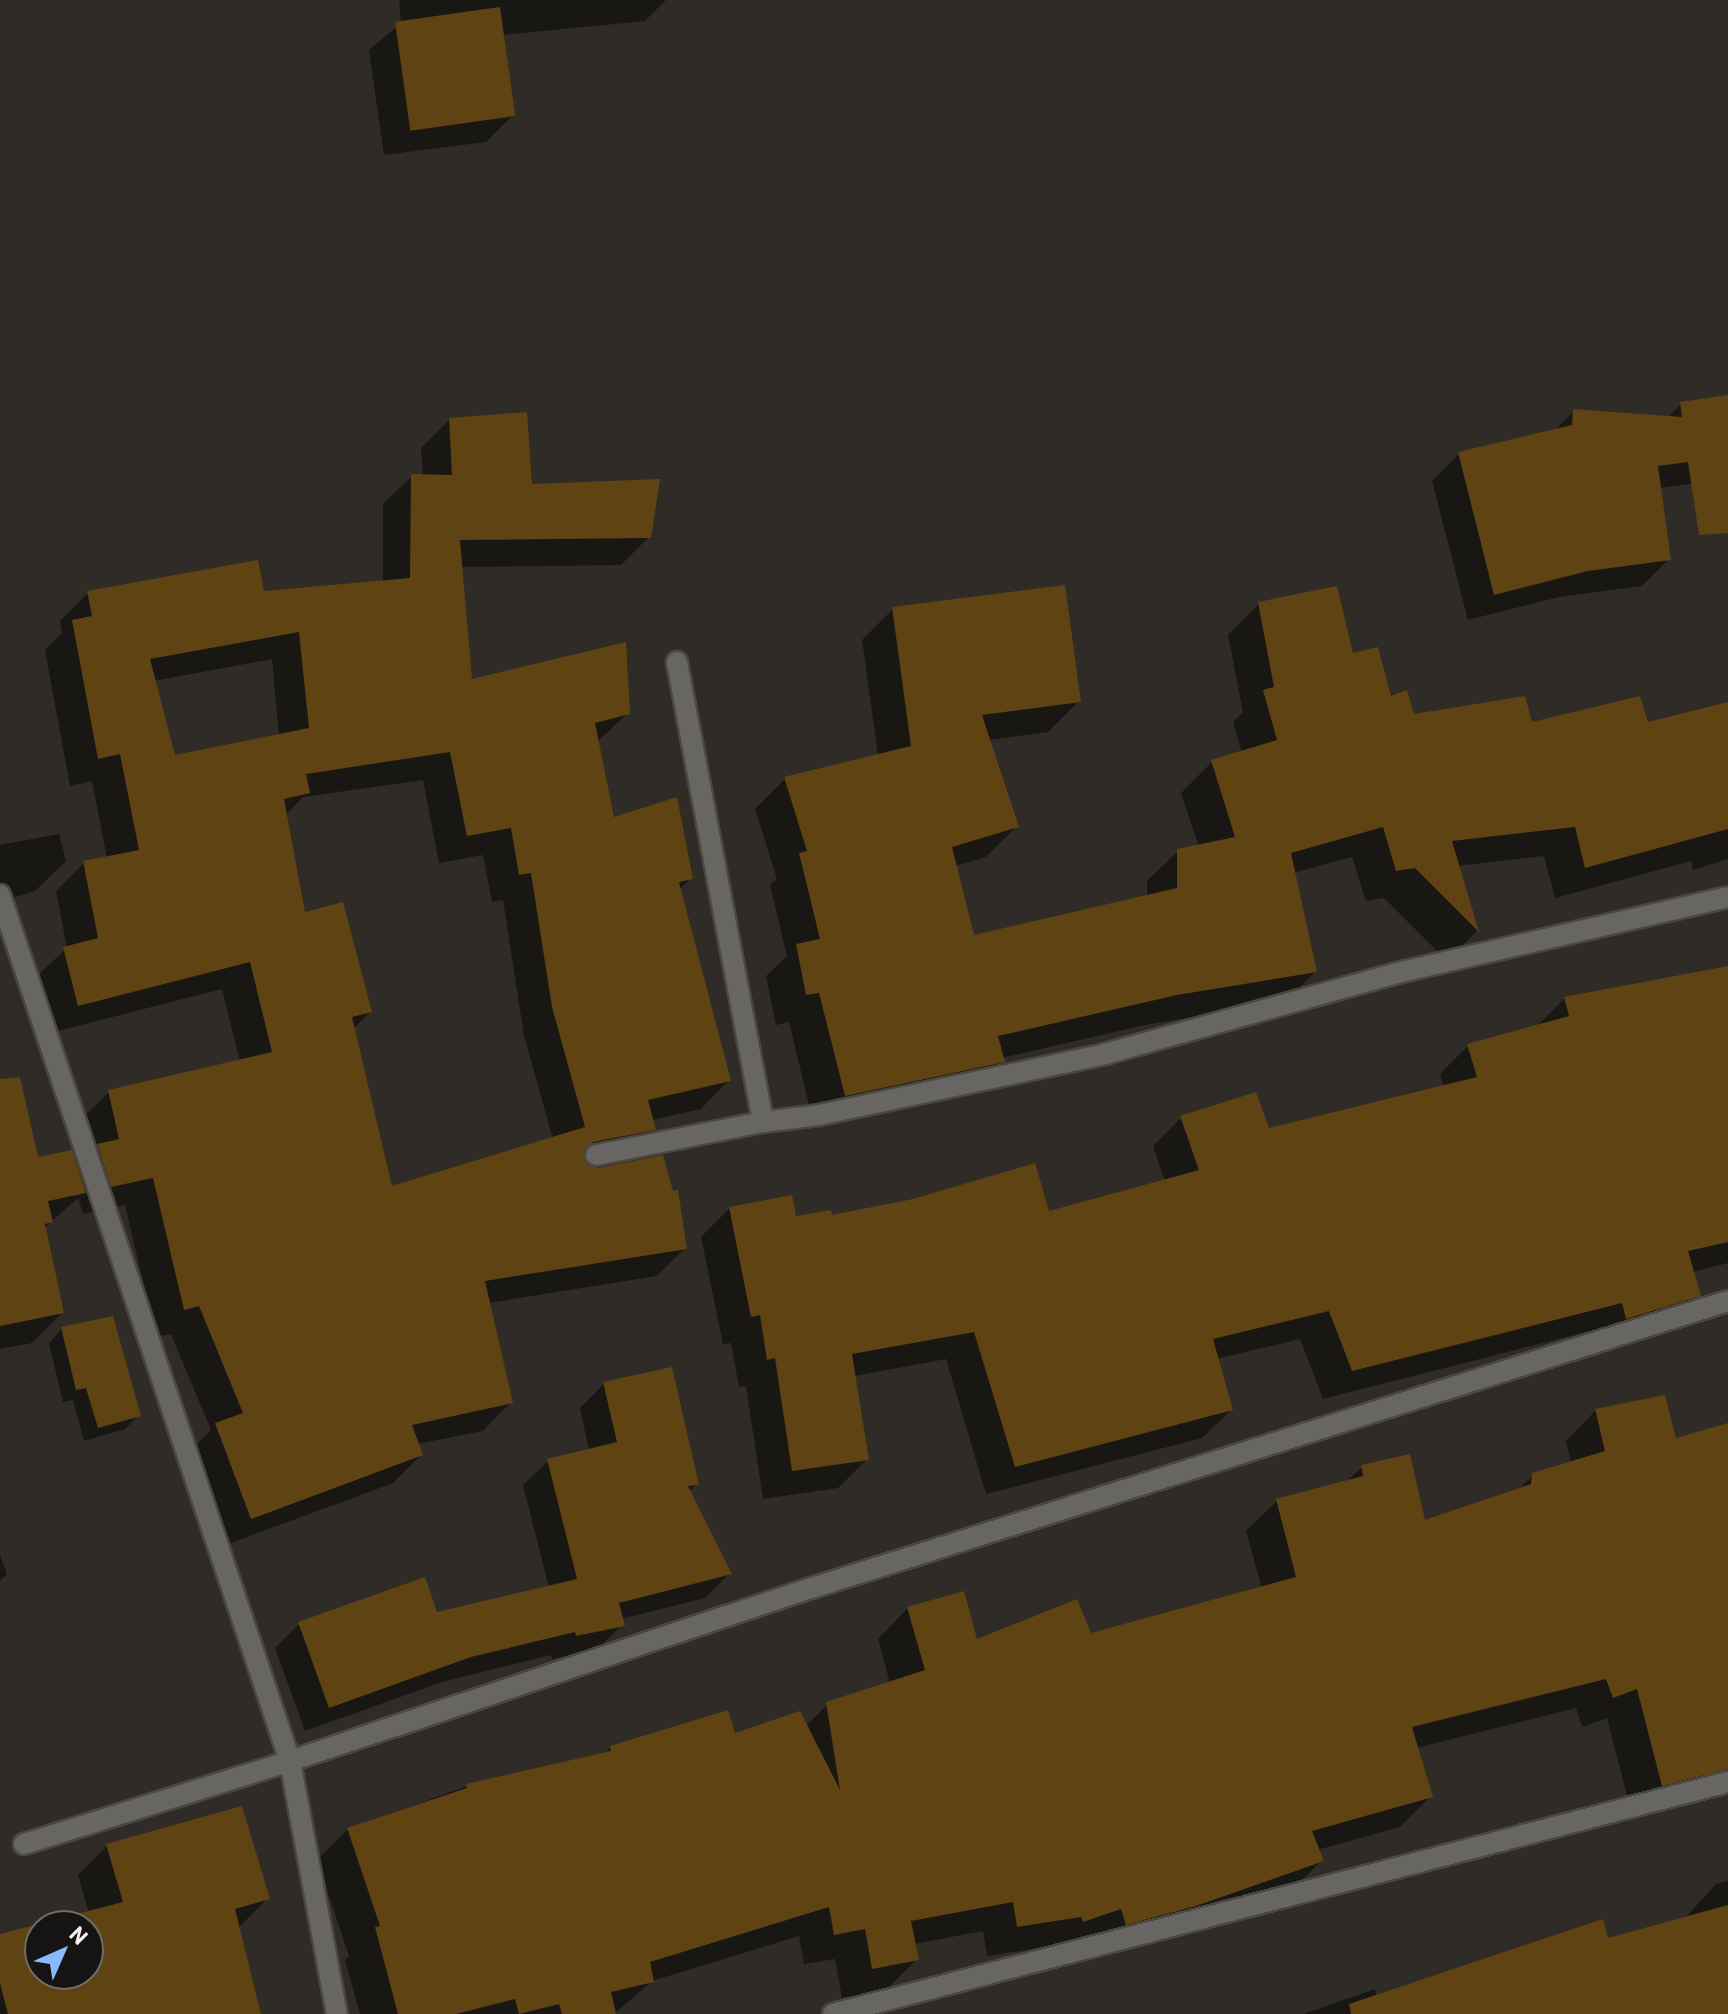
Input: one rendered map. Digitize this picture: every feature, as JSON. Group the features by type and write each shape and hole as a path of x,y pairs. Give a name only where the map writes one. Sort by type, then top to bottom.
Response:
{"street":[{"path":"677,662 763,1122"},
{"path":"0,895 290,1761 337,2014"},
{"path":"596,1155 763,1122 819,1115 1105,1054 1401,972 1728,897"},
{"path":"24,1844 290,1761 802,1591 1728,1301"},
{"path":"833,2014 1728,1782"}],"building":[{"path":"500,7 515,116 410,131 395,22"},
{"path":"1728,395 1728,533 1699,535 1688,462 1658,466 1671,560 1588,571 1494,595 1458,452 1572,425 1573,409 1682,417 1680,402"},
{"path":"527,412 532,484 660,479 651,538 460,540 472,679 626,642 630,714 595,723 614,817 677,797 693,879 679,882 731,1081 648,1100 656,1130 593,1142 584,1152 587,1164 598,1168 663,1155 673,1191 678,1190 687,1249 485,1281 513,1403 412,1425 423,1455 251,1519 215,1423 243,1413 199,1306 184,1310 153,1178 111,1187 97,1144 119,1139 108,1090 272,1052 250,962 78,1006 63,947 98,938 83,861 139,850 120,754 98,759 72,620 92,616 87,591 258,560 264,591 410,578 411,474 452,475 449,418","holes":["299,632 309,728 175,755 150,659","450,752 467,836 511,828 519,875 531,873 552,1007 585,1127 392,1186 352,1017 372,1012 343,902 305,912 284,799 310,793 306,774"]},
{"path":"1065,585 1081,702 982,715 1019,827 952,847 974,935 1177,888 1177,849 1235,837 1211,760 1277,740 1263,690 1274,687 1258,602 1337,586 1353,653 1378,647 1391,696 1407,690 1414,714 1525,696 1532,722 1640,696 1648,722 1728,702 1728,829 1585,868 1575,827 1452,841 1479,932 1415,868 1396,871 1383,827 1291,853 1317,972 1177,995 998,1036 1005,1062 845,1096 819,993 806,995 796,944 820,939 799,853 807,851 784,777 911,746 892,607"},
{"path":"1728,966 1728,1242 1688,1251 1701,1296 1626,1319 1622,1303 1352,1371 1329,1311 1213,1339 1233,1410 1015,1467 974,1332 852,1354 869,1460 792,1471 775,1358 767,1360 760,1315 751,1317 729,1207 792,1195 796,1216 831,1210 832,1215 913,1199 1035,1163 1049,1211 1199,1170 1180,1116 1256,1092 1269,1128 1477,1077 1467,1044 1569,1016 1564,997"},
{"path":"20,1077 38,1157 72,1150 86,1193 48,1201 53,1222 45,1224 64,1313 0,1326 0,1079"},
{"path":"113,1316 141,1416 98,1428 86,1388 76,1390 61,1327"},
{"path":"672,1367 699,1485 688,1486 732,1574 619,1603 625,1626 576,1636 575,1632 471,1657 329,1708 298,1622 425,1577 437,1612 577,1579 547,1459 617,1442 603,1382"},
{"path":"1665,1395 1676,1438 1728,1423 1728,1769 1662,1786 1637,1689 1613,1698 1606,1679 1412,1727 1433,1797 1312,1831 1324,1861 1196,1906 1126,1925 1121,1909 1083,1922 1081,1917 1017,1927 1013,1902 911,1921 919,1960 872,1969 865,1929 834,1935 829,1907 650,1962 654,1982 611,1992 616,2014 562,2014 559,2004 519,2014 515,1999 456,2014 398,2014 375,1927 380,1926 347,1828 467,1788 466,1784 611,1751 610,1746 728,1710 735,1733 800,1711 840,1790 826,1702 925,1670 907,1607 964,1591 977,1639 1077,1599 1091,1633 1296,1577 1276,1499 1363,1476 1361,1465 1410,1454 1425,1520 1531,1484 1532,1473 1605,1451 1595,1409"},
{"path":"242,1806 270,1899 235,1909 261,2014 8,2014 0,1983 0,1934 24,1928 24,1990 104,1990 104,1910 92,1910 123,1902 106,1844"},
{"path":"1728,1905 1728,2014 1351,2014 1349,2004 1603,1919 1608,1938"}]}
